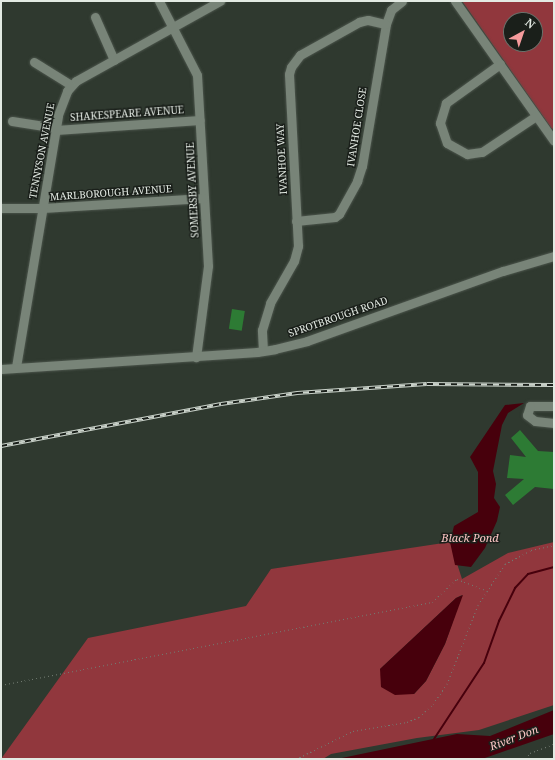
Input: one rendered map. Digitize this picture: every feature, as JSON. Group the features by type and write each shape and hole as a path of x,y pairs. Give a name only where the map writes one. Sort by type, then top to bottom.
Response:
{"street":[{"name":"SOMERSBY AVENUE","path":"159,1 197,75 208,266 196,357"},
{"path":"34,62 71,85 220,1"},
{"name":"IVANHOE CLOSE","path":"296,221 335,217 339,214 357,181 362,166 386,24 391,10 402,1"},
{"path":"455,1 554,141"},
{"path":"96,17 114,60"},
{"name":"IVANHOE WAY","path":"263,351 262,330 270,303 296,254 296,221 289,74 291,66 300,56 359,22 368,20 386,24"},
{"path":"500,64 446,103 440,123 443,137 447,144 467,154 482,152 536,116"},
{"name":"TENNYSON AVENUE","path":"16,367 60,107 71,85"},
{"name":"SHAKESPEARE AVENUE","path":"12,121 56,129 200,120"},
{"name":"MARLBOROUGH AVENUE","path":"1,208 43,208 204,198"},
{"name":"SPROTBROUGH ROAD","path":"1,368 196,357 263,351 307,341 503,271 554,256"},
{"path":"554,406 530,406 527,416 535,421 554,423"}],"path":[{"path":"296,759 354,731 407,722 419,717 433,704 447,684 486,590 505,564 531,550 554,545"},
{"path":"1,685 432,602 457,579 486,590"},
{"path":"526,759 530,753 554,744"}],"shaded area":[{"path":"462,1 554,1 554,128 552,129"},
{"path":"450,542 462,579 508,553 554,542 554,705 479,730 417,738 331,754 323,759 1,759 88,638 246,606 271,569","holes":["462,595 445,644 426,681 414,694 380,669 456,598"]}],"water":[{"name":"Black Pond","path":"524,403 508,413 502,425 493,471 496,484 494,498 500,507 497,521 485,548 471,567 455,565 450,542 454,526 478,512 478,472 470,457 505,405"},
{"path":"463,595 445,644 426,681 414,694 395,695 381,687 380,669 456,598"},
{"name":"River Don","path":"554,710 554,734 482,759 337,759 457,734 490,736"}],"building":[{"path":"232,309 245,311 242,331 229,329"},
{"path":"520,430 538,451 554,452 554,489 535,487 513,505 505,495 524,479 507,478 510,455 526,457 511,438"}],"waterway":[{"path":"434,739 484,663 499,621 515,588 528,574 554,567"}],"railway":[{"path":"1,446 221,404 297,393 427,384 554,385"}]}
